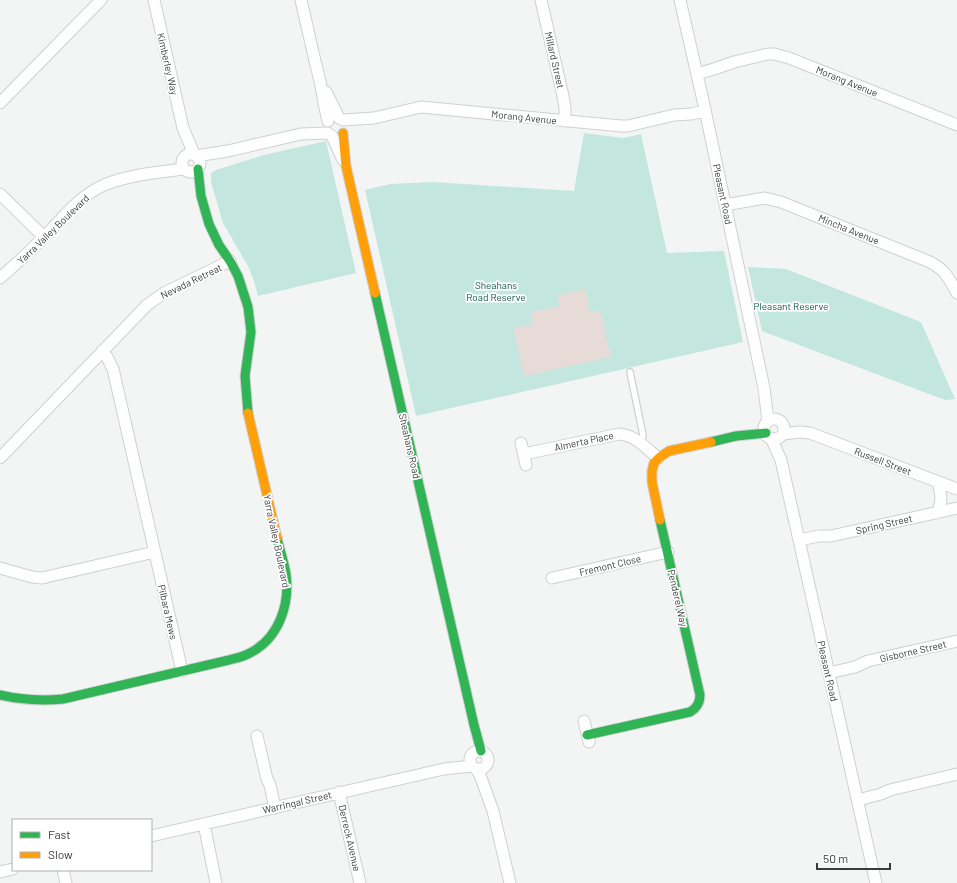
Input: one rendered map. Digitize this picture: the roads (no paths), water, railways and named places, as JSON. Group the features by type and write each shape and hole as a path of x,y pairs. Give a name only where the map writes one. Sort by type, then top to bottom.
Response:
{"street":[{"path":"0,103 101,0"},
{"name":"Kimberley Way","path":"154,0 191,163"},
{"name":"Sheahans Road","path":"301,0 320,81 336,127 346,166 474,725 476,761 491,790 494,811 510,883"},
{"name":"Millard Street","path":"541,0 563,96 565,121"},
{"name":"Pleasant Road","path":"680,0 705,108 764,388 876,883"},
{"name":"Morang Avenue","path":"696,70 712,64 734,62 774,54 957,125"},
{"name":"Morang Avenue","path":"191,163 228,152 301,134 421,107 621,126 628,126 674,115 691,114 705,108"},
{"name":"Yarra Valley Boulevard","path":"0,278 44,237 76,203 93,191 114,182 191,163 204,209 214,234 238,276 248,307 250,332 245,376 246,394 250,419 286,575 287,595 286,605 277,627 261,645 242,656 63,699 34,701 0,695"},
{"path":"0,194 44,237"},
{"name":"Mincha Avenue","path":"725,205 765,198 781,202 930,262 952,273 957,293"},
{"name":"Nevada Retreat","path":"1,457 138,313 156,298 173,288 230,261"},
{"name":"Pilbara Mews","path":"102,351 113,369 182,671"},
{"name":"Russell Street","path":"774,429 790,423 810,433 957,489"},
{"path":"658,458 669,451 774,429"},
{"name":"Almerta Place","path":"524,454 619,434 629,435 658,458"},
{"name":"Penderel Way","path":"584,721 588,739 690,712 698,707 700,694 651,476 653,465 658,458"},
{"path":"937,512 941,504 938,482"},
{"name":"Spring Street","path":"800,543 819,536 830,536 957,508"},
{"path":"0,568 32,577 42,578 155,552"},
{"name":"Fremont Close","path":"552,578 668,552"},
{"name":"Gisborne Street","path":"828,670 855,662 868,661 957,641"},
{"path":"257,736 275,808"},
{"name":"Warringal Street","path":"152,836 476,761"},
{"path":"857,797 879,789 890,790 957,774"},
{"name":"Derreck Avenue","path":"340,792 360,883"},
{"path":"204,824 216,883"},
{"path":"0,872 12,869"},
{"path":"63,871 66,883"}],"lane":[{"path":"630,372 643,435 641,444"}],"park label":[{"name":"Sheahans Road Reserve","path":"496,290"},
{"name":"Pleasant Reserve","path":"791,306"}]}
